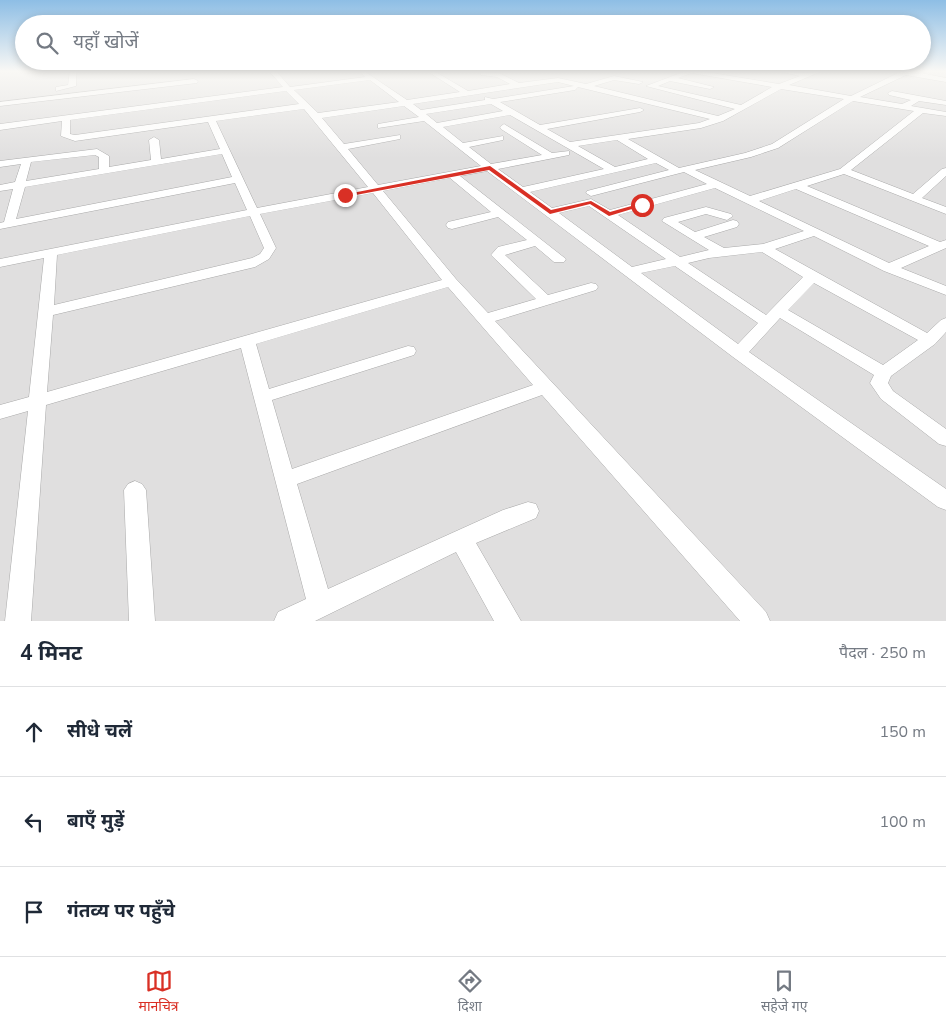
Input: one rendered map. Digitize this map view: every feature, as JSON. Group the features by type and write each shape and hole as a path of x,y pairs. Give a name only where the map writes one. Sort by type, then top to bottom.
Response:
{"street":[{"path":"0,104 28,100"},
{"path":"0,127 66,118 154,100"},
{"path":"299,100 316,116 452,282 757,621"},
{"path":"403,100 490,168 632,271 739,352 946,501"},
{"path":"316,116 419,100"},
{"path":"427,119 498,100"},
{"path":"642,100 720,119"},
{"path":"709,100 743,108"},
{"path":"546,162 567,149 618,137 701,125 720,119 756,100"},
{"path":"591,193 748,155 775,146 849,100"},
{"path":"863,100 946,114"},
{"path":"903,107 916,100"},
{"path":"492,101 538,128 567,149 591,158 614,170"},
{"path":"66,118 66,136 75,138 305,106"},
{"path":"538,128 640,110"},
{"path":"749,200 844,171 921,110"},
{"path":"381,126 427,119 511,112"},
{"path":"45,312 261,260 268,255 270,248 211,120"},
{"path":"504,127 546,162"},
{"path":"342,147 397,137"},
{"path":"618,137 657,160 717,184 889,268 946,291"},
{"path":"461,146 500,138"},
{"path":"154,140 156,162"},
{"path":"0,188 224,151"},
{"path":"0,164 97,152 104,156 104,171"},
{"path":"0,263 254,212 490,168 591,158"},
{"path":"5,225 27,160"},
{"path":"522,191 657,160"},
{"path":"844,171 946,211"},
{"path":"914,199 946,171"},
{"path":"452,175 559,259"},
{"path":"5,225 239,179"},
{"path":"648,180 674,196"},
{"path":"609,214 717,184"},
{"path":"798,186 943,245"},
{"path":"550,212 591,202 678,261 773,317 884,373"},
{"path":"694,236 730,220 706,210 668,221 721,252"},
{"path":"452,225 500,213"},
{"path":"632,271 721,252 764,248 815,232"},
{"path":"536,242 503,250 498,255 546,300"},
{"path":"889,268 943,245"},
{"path":"764,248 929,340"},
{"path":"18,621 36,401 51,253"},
{"path":"739,352 812,276"},
{"path":"0,412 452,282"},
{"path":"486,319 591,287"},
{"path":"946,323 929,340 884,373 879,383 887,395 946,439"},
{"path":"247,341 287,479 320,605"},
{"path":"263,397 408,351"},
{"path":"287,479 546,387"},
{"path":"135,490 142,621"},
{"path":"287,621 461,539 528,511"},
{"path":"461,539 508,621"}],"shaded area":[{"path":"0,100 946,100 946,621 0,621"}],"route":[{"path":"345,195 490,168 550,212 591,202 609,214 642,205"}]}
